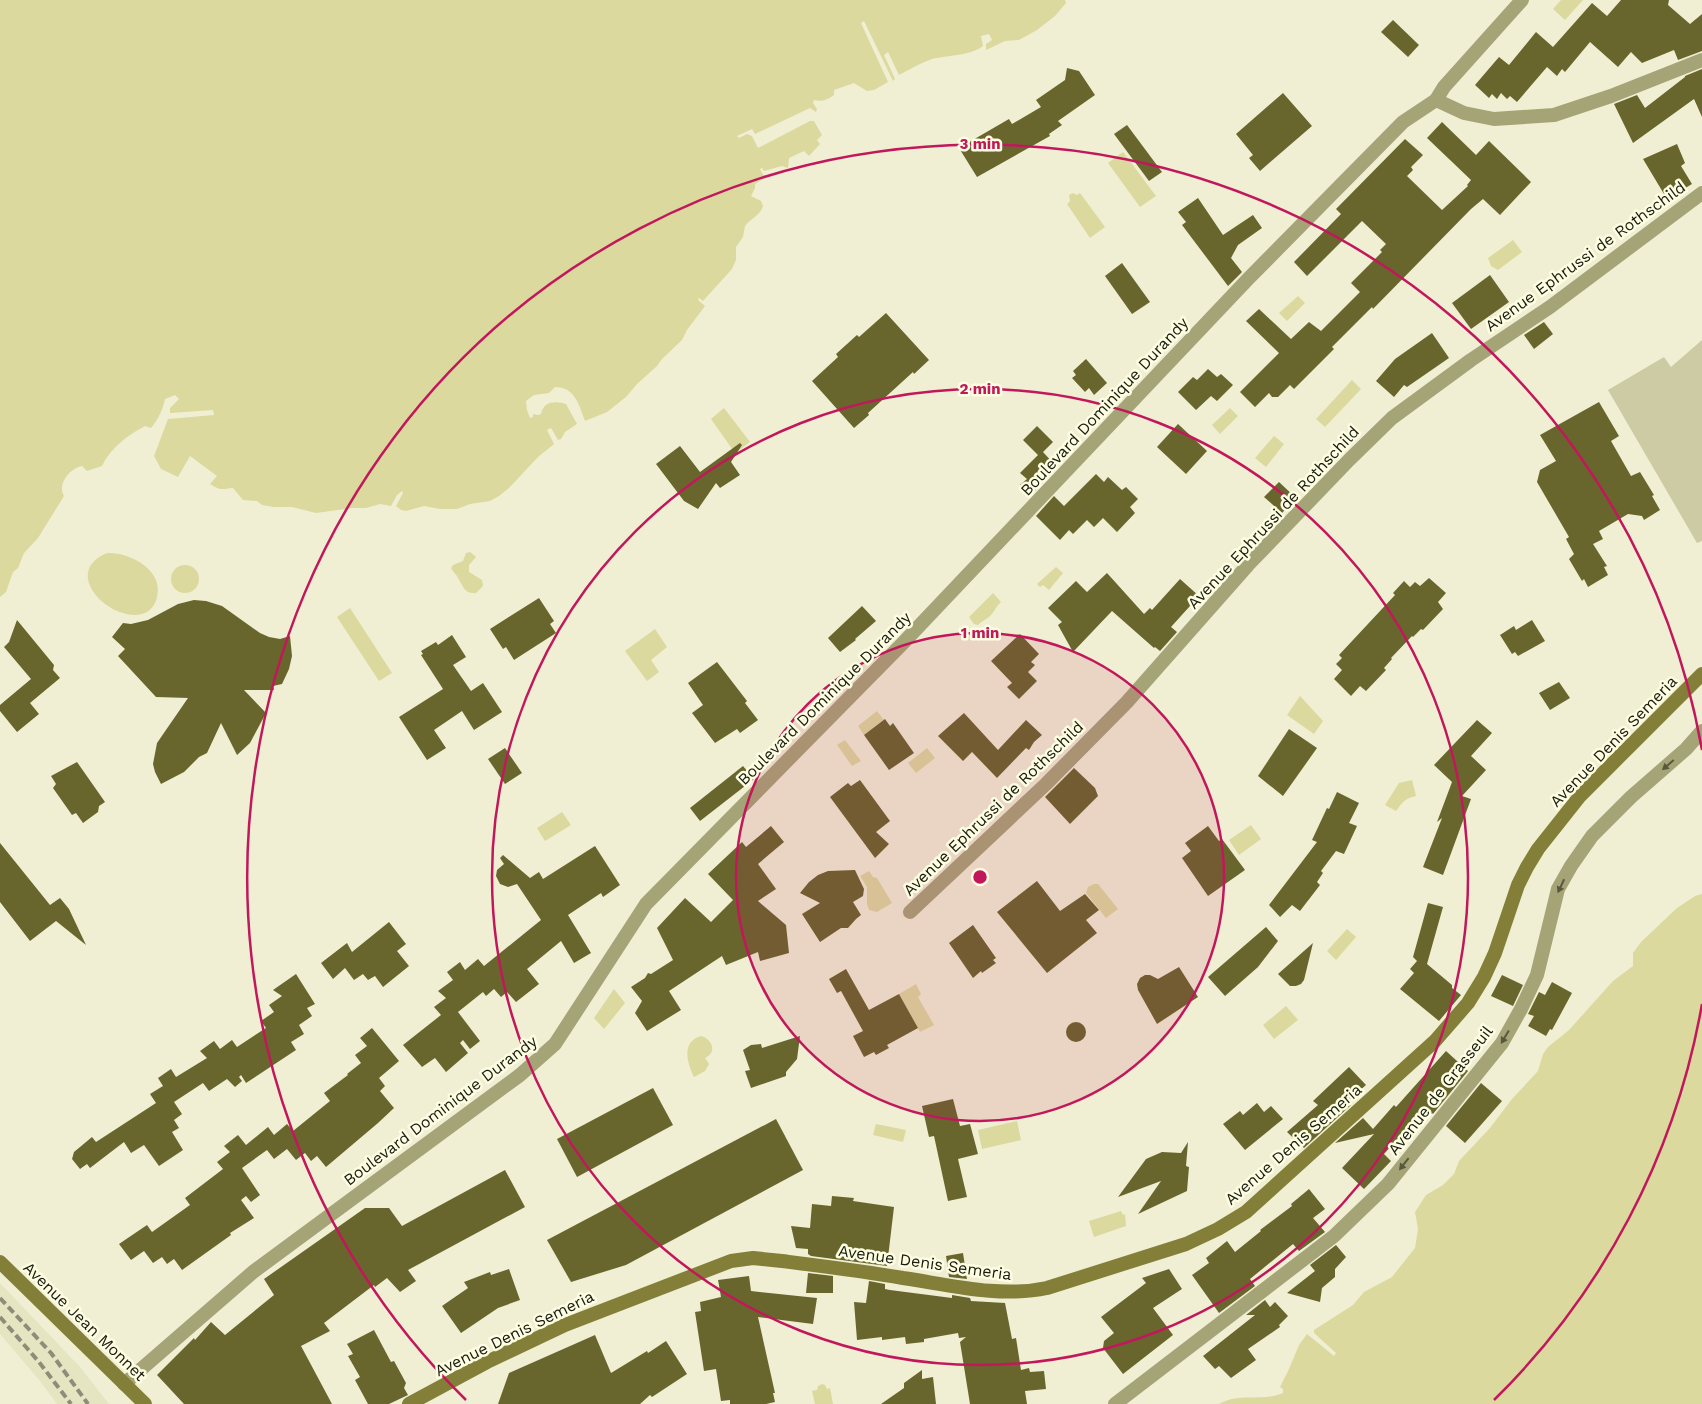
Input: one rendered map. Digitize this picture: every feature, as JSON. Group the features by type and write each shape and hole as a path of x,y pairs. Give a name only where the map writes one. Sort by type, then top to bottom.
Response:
{"main road":[{"name":"Avenue Denis Semeria","path":"409,1404 565,1324 731,1261 753,1258 782,1261 959,1287 1028,1292 1047,1288 1186,1244 1218,1229 1246,1212 1435,1041 1468,1003 1484,977 1495,953 1518,885 1538,849 1580,796 1702,674"},
{"name":"Avenue Jean Monnet","path":"0,1262 144,1404"}],"street":[{"name":"Boulevard Dominique Durandy","path":"124,1384 253,1272 512,1080 555,1044 646,904 904,643 1261,265 1403,122 1436,100 1444,87 1522,0"},
{"path":"1436,100 1464,113 1494,119 1554,115 1611,96 1702,60"},
{"name":"Avenue Ephrussi de Rothschild","path":"910,912 1046,784 1127,702 1248,565 1392,418 1470,360 1550,307 1702,193"},
{"name":"Avenue de Grasseuil","path":"1116,1404 1334,1236 1388,1184 1502,1043 1537,975 1558,889 1571,866 1592,836 1631,797 1686,749 1702,731"}],"shaded area":[{"path":"0,0 1065,0 1066,3 1055,16 1037,30 1019,40 1005,41 986,50 986,44 992,40 989,34 981,36 983,46 972,52 932,59 899,75 888,52 884,55 895,79 893,81 864,21 861,23 888,82 874,90 867,91 854,83 834,90 834,95 827,99 814,100 816,112 810,108 755,134 752,129 737,136 739,138 747,134 752,136 758,148 810,121 814,121 822,135 817,140 820,144 809,156 804,151 789,158 788,168 782,166 764,171 762,168 760,169 765,178 755,184 751,196 761,201 763,206 760,212 745,226 743,237 736,247 736,260 732,269 703,301 699,298 698,300 705,306 682,340 626,397 607,412 585,421 575,398 562,388 555,387 549,393 534,395 526,401 530,418 533,417 533,414 541,414 547,404 558,402 566,404 577,424 565,432 561,439 558,440 551,428 547,430 554,444 538,457 499,496 490,501 470,504 457,509 440,509 424,506 406,511 396,506 403,493 402,491 397,495 391,506 380,504 366,508 316,513 292,507 274,507 262,505 257,501 243,500 233,488 221,489 210,484 217,476 190,456 178,477 161,469 154,456 168,419 214,415 213,410 170,413 170,408 179,399 175,395 165,399 160,414 151,428 145,426 126,438 110,453 102,466 87,471 82,466 77,467 69,473 63,482 62,491 64,496 38,538 24,553 18,568 13,572 6,592 0,597"},
{"path":"1561,0 1583,0 1565,20 1553,9"},
{"path":"1123,152 1156,196 1140,207 1108,163"},
{"path":"1073,193 1077,195 1080,193 1105,227 1090,238 1067,204 1070,201 1069,195"},
{"path":"1513,240 1522,252 1498,270 1491,266 1488,258"},
{"path":"1298,296 1305,303 1287,321 1279,313"},
{"path":"1702,340 1702,541 1697,543 1608,390 1664,357 1671,367"},
{"path":"1352,380 1361,389 1325,427 1316,419"},
{"path":"724,408 750,442 735,453 711,419"},
{"path":"1230,408 1238,416 1220,434 1212,425"},
{"path":"1274,436 1284,444 1266,467 1255,458"},
{"path":"470,552 476,557 469,565 469,572 482,580 483,586 476,593 465,589 451,568 453,565 463,561 466,553"},
{"path":"107,553 116,553 135,559 150,571 158,587 156,601 149,611 135,615 121,612 108,606 97,596 90,585 88,573 93,562"},
{"path":"185,565 195,569 199,579 195,589 185,593 175,589 171,579 175,569"},
{"path":"1056,567 1063,573 1049,590 1043,585 1040,587 1037,584"},
{"path":"993,593 1001,602 989,617 978,625 974,624 969,617"},
{"path":"350,608 392,673 379,681 337,617"},
{"path":"655,629 667,647 651,660 659,672 647,681 625,651"},
{"path":"1300,696 1323,721 1314,734 1287,715"},
{"path":"877,711 884,720 864,735 858,726"},
{"path":"845,740 861,761 852,766 837,745"},
{"path":"927,748 935,758 916,773 908,763"},
{"path":"1412,780 1416,796 1402,803 1396,811 1385,805 1399,783"},
{"path":"562,812 571,825 545,841 537,828"},
{"path":"1251,825 1261,839 1239,855 1229,840"},
{"path":"869,871 873,877 877,878 892,903 877,912 869,910 867,887 860,876"},
{"path":"1098,884 1118,909 1106,918 1086,893 1088,887"},
{"path":"1702,894 1702,1404 1219,1404 1234,1398 1267,1397 1283,1393 1283,1389 1280,1387 1299,1345 1307,1334 1334,1356 1336,1353 1314,1333 1314,1330 1353,1305 1364,1292 1392,1277 1415,1248 1418,1229 1415,1212 1426,1195 1443,1185 1454,1174 1459,1161 1490,1128 1512,1099 1538,1071 1543,1054 1548,1047 1569,1030 1613,981 1633,966 1633,953 1641,942 1677,908 1695,896"},
{"path":"1347,929 1356,937 1336,960 1327,951"},
{"path":"916,984 921,994 918,997 934,1025 920,1032 899,994"},
{"path":"614,989 625,1003 604,1029 594,1018"},
{"path":"1286,1006 1298,1020 1274,1039 1263,1025"},
{"path":"701,1036 711,1043 712,1049 705,1058 709,1064 705,1071 694,1077 687,1053 690,1043"},
{"path":"1017,1121 1021,1140 982,1149 978,1130"},
{"path":"876,1124 906,1130 903,1142 873,1135"},
{"path":"1121,1211 1123,1215 1125,1214 1126,1226 1094,1237 1089,1221"},
{"path":"0,1283 80,1367 109,1404 57,1404 0,1334"},
{"path":"822,1384 827,1389 830,1388 833,1404 815,1404 812,1391 817,1390 818,1386"}],"building":[{"path":"1621,0 1669,0 1668,5 1690,24 1702,14 1702,51 1678,60 1674,50 1642,63 1631,52 1618,67 1590,42 1565,72 1562,69 1557,76 1547,67 1517,102 1510,96 1507,99 1501,93 1497,99 1492,94 1489,98 1475,85 1499,57 1509,65 1536,32 1553,47 1592,3 1607,16"},
{"path":"1393,20 1419,45 1408,57 1381,32"},
{"path":"1067,68 1079,71 1095,95 1058,121 1062,125 1049,134 1050,136 977,177 959,148 1009,119 1012,124 1041,107 1036,100 1065,80"},
{"path":"1702,69 1702,117 1694,99 1633,143 1614,104 1637,95 1645,108 1685,76"},
{"path":"1283,93 1312,126 1260,171 1249,158 1253,155 1236,134"},
{"path":"1442,122 1476,155 1489,141 1531,182 1500,215 1483,199 1373,309 1372,307 1332,347 1334,349 1294,389 1290,385 1278,397 1272,397 1269,393 1255,407 1240,392 1279,353 1246,321 1259,309 1291,339 1309,322 1321,331 1360,292 1351,283 1382,252 1380,250 1386,244 1362,221 1307,276 1294,262 1341,214 1336,209 1405,139 1423,155 1411,167 1413,170 1407,176 1442,210 1468,186 1471,180 1427,138"},
{"path":"1127,125 1162,172 1149,181 1114,134"},
{"path":"1677,144 1685,163 1681,166 1692,184 1667,199 1643,159"},
{"path":"1198,198 1223,235 1253,215 1262,228 1238,245 1231,258 1242,272 1228,286 1182,225 1186,222 1178,212"},
{"path":"1122,263 1150,302 1132,314 1105,276"},
{"path":"1490,275 1509,302 1471,329 1452,303"},
{"path":"886,313 929,360 914,374 913,372 854,428 812,381 838,357 836,354"},
{"path":"1544,322 1553,334 1534,349 1524,335"},
{"path":"1432,333 1449,358 1407,387 1404,385 1394,397 1376,381 1395,359"},
{"path":"1086,359 1107,383 1094,395 1089,388 1085,392 1072,378 1076,375 1073,371"},
{"path":"1208,369 1217,377 1221,374 1233,385 1217,401 1211,396 1196,410 1178,392 1193,377 1197,380"},
{"path":"1599,402 1619,436 1611,441 1631,476 1640,472 1654,495 1652,496 1660,510 1644,520 1642,516 1628,514 1599,531 1603,539 1593,544 1607,566 1604,567 1608,575 1588,587 1584,579 1582,581 1569,559 1574,554 1566,539 1569,537 1537,482 1540,470 1556,461 1540,435"},
{"path":"1178,424 1207,451 1186,474 1157,447"},
{"path":"1037,426 1053,442 1043,452 1055,465 1039,482 1041,484 1031,495 1020,485 1027,479 1020,473 1038,455 1023,440"},
{"path":"740,443 742,445 731,462 740,475 720,488 716,483 698,509 684,501 656,464 680,446 700,472"},
{"path":"1096,474 1104,482 1108,477 1122,490 1126,487 1138,499 1130,507 1135,513 1117,532 1103,518 1094,527 1087,520 1073,534 1069,530 1060,540 1036,516 1054,496 1064,506"},
{"path":"1279,482 1296,498 1282,513 1264,497"},
{"path":"1107,573 1144,614 1150,608 1152,610 1180,579 1199,596 1171,627 1177,632 1160,651 1154,648 1112,611 1073,652 1058,625 1062,622 1048,608 1076,581 1087,592"},
{"path":"1429,578 1446,593 1438,602 1443,609 1423,630 1421,629 1412,636 1391,658 1384,668 1386,670 1366,691 1360,686 1351,696 1334,679 1342,670 1336,664 1342,658 1339,655 1395,595 1393,593 1404,581 1410,587 1415,582 1420,586"},
{"path":"539,598 554,621 550,624 556,633 514,660 506,647 503,649 490,629"},
{"path":"194,600 206,601 222,606 260,633 269,637 280,639 290,636 292,656 289,669 282,684 273,686 274,690 244,690 266,713 250,743 237,755 221,723 207,753 199,757 184,772 161,784 153,764 157,743 188,698 156,697 118,656 125,649 112,637 123,623 131,624 148,620 178,604"},
{"path":"862,606 876,621 840,652 828,638"},
{"path":"17,620 54,665 53,670 60,678 30,703 39,714 17,732 0,711 0,705 31,679 4,647 9,642"},
{"path":"1532,620 1545,641 1518,656 1515,652 1512,654 1500,635 1514,626 1516,630"},
{"path":"1020,634 1039,654 1031,662 1035,665 1028,672 1037,681 1019,699 1007,687 1012,683 991,661"},
{"path":"452,635 466,657 453,665 471,691 483,683 502,712 474,730 462,711 434,730 446,748 427,760 399,717 443,689 421,655 423,654 421,651 436,642 438,645"},
{"path":"717,662 747,701 745,703 758,720 740,733 737,729 715,743 692,713 703,705 688,683"},
{"path":"1559,682 1570,698 1550,710 1539,693"},
{"path":"964,713 998,750 1026,720 1042,735 1029,750 1026,748 997,778 972,752 963,761 938,736"},
{"path":"885,719 890,726 893,723 914,753 889,770 864,735"},
{"path":"1477,720 1492,733 1471,756 1486,770 1462,796 1471,799 1443,875 1423,867 1442,818 1437,822 1452,782 1434,765"},
{"path":"1289,729 1317,748 1283,796 1258,776"},
{"path":"505,748 522,773 505,784 488,759"},
{"path":"77,762 105,802 99,806 98,812 83,823 76,813 72,815 53,788 56,784 51,776"},
{"path":"743,766 754,779 700,821 690,808"},
{"path":"1074,768 1095,788 1098,796 1070,824 1045,797"},
{"path":"860,780 890,821 876,832 889,844 875,858 830,797 848,783 851,786"},
{"path":"1337,792 1359,803 1349,823 1357,826 1344,854 1336,851 1321,871 1323,873 1317,882 1320,885 1300,911 1292,905 1280,917 1269,905 1317,842 1312,840"},
{"path":"771,826 784,842 758,864 776,889 758,901 786,925 789,953 760,961 758,952 726,965 722,956 669,991 681,1010 647,1031 635,1013 642,1001 631,987 645,978 648,973 651,974 673,960 657,928 685,898 711,922 733,900 708,874 742,842 746,847"},
{"path":"1208,826 1219,841 1222,839 1245,870 1208,896 1182,858 1191,851 1185,843"},
{"path":"0,843 50,905 60,898 69,909 86,945 56,921 30,941 0,902"},
{"path":"595,846 620,885 603,897 601,893 568,915 591,953 574,963 561,941 527,969 539,984 516,1002 507,992 501,997 494,989 486,996 483,992 458,1012 480,1041 470,1049 463,1040 460,1043 468,1053 446,1072 435,1058 422,1067 403,1045 441,1015 434,1007 446,998 438,991 453,980 447,972 460,962 465,970 478,959 484,966 541,920 517,884 508,887 500,884 496,876 497,870 504,864 500,858 503,855 530,878 539,872 543,879"},
{"path":"855,870 864,889 863,896 853,902 861,915 848,928 841,928 820,942 802,914 820,903 800,893 818,875 828,871"},
{"path":"1037,881 1060,911 1085,894 1099,910 1086,920 1097,933 1047,973 997,912"},
{"path":"1428,903 1443,907 1427,964 1461,995 1439,1021 1400,989 1414,973 1410,969 1417,961 1413,957"},
{"path":"389,922 406,944 397,951 409,966 383,987 375,976 368,980 363,974 354,980 345,968 333,979 321,963 347,943 352,952"},
{"path":"973,925 996,958 993,960 996,963 973,978 949,943"},
{"path":"1266,927 1278,941 1258,967 1225,996 1208,977"},
{"path":"1313,943 1304,980 1301,984 1290,986 1278,974"},
{"path":"1179,967 1198,997 1157,1024 1138,990 1137,984 1140,978 1145,975 1158,979"},
{"path":"846,969 869,1010 899,994 918,1028 887,1045 889,1048 876,1055 874,1052 864,1057 853,1036 863,1031 841,991 837,993 829,979"},
{"path":"296,974 315,1004 307,1008 312,1016 299,1025 304,1034 291,1042 296,1050 246,1083 241,1075 239,1077 242,1081 235,1087 227,1079 209,1091 203,1083 174,1102 182,1114 174,1120 179,1128 172,1132 183,1150 159,1166 144,1145 131,1153 124,1142 90,1168 87,1164 80,1169 72,1159 74,1152 92,1137 96,1142 156,1103 150,1094 163,1086 158,1078 171,1069 176,1077 207,1058 200,1051 214,1041 220,1049 232,1040 237,1047 266,1028 261,1021 274,1012 269,1005 282,996 273,990"},
{"path":"1502,975 1523,985 1513,1006 1491,996"},
{"path":"1552,982 1572,993 1552,1030 1550,1029 1546,1036 1528,1026 1534,1016 1528,1014 1539,992 1545,995"},
{"path":"1072,1022 1080,1022 1086,1028 1086,1036 1080,1042 1072,1042 1066,1036 1066,1028"},
{"path":"372,1028 399,1061 379,1078 385,1086 380,1091 394,1108 326,1167 317,1156 311,1161 305,1153 296,1160 287,1149 274,1159 267,1150 242,1168 260,1195 251,1202 246,1196 241,1200 254,1218 230,1233 231,1235 182,1270 174,1259 167,1264 162,1257 153,1263 144,1251 131,1260 119,1244 147,1225 152,1232 190,1205 185,1198 223,1169 217,1162 230,1152 224,1146 238,1135 246,1145 268,1127 274,1135 287,1124 293,1131 330,1101 324,1093 361,1063 355,1055 367,1046 360,1038"},
{"path":"800,1036 797,1059 786,1072 786,1076 751,1088 745,1071 750,1070 743,1050 751,1045 761,1044 762,1048"},
{"path":"1446,1051 1468,1071 1433,1114 1426,1119 1420,1114 1384,1154 1391,1161 1364,1189 1342,1168 1374,1134 1335,1143 1363,1118 1373,1129 1394,1105 1396,1107"},
{"path":"1349,1067 1366,1085 1348,1101 1351,1105 1304,1148 1287,1132 1318,1105 1313,1101"},
{"path":"1481,1083 1502,1101 1465,1143 1446,1126"},
{"path":"653,1088 673,1125 577,1177 557,1139"},
{"path":"953,1099 960,1126 970,1124 978,1154 958,1159 967,1197 948,1201 934,1136 929,1137 922,1106"},
{"path":"1257,1103 1264,1112 1271,1106 1283,1119 1245,1150 1223,1124 1240,1111 1243,1115"},
{"path":"776,1119 803,1170 626,1265 571,1282 547,1240"},
{"path":"1188,1142 1186,1166 1189,1167 1187,1191 1138,1214 1161,1181 1118,1197 1146,1159 1162,1152 1181,1153"},
{"path":"505,1170 525,1207 408,1270 416,1281 400,1292 387,1278 375,1287 374,1285 324,1323 330,1331 301,1346 332,1404 184,1404 157,1375 194,1338 195,1340 211,1322 225,1335 274,1295 264,1279 365,1208 389,1208 402,1226"},
{"path":"1309,1189 1325,1209 1313,1218 1325,1232 1299,1251 1293,1244 1250,1279 1255,1286 1219,1313 1192,1275 1209,1263 1206,1258 1227,1241 1235,1252 1292,1206 1291,1204"},
{"path":"832,1196 854,1198 853,1201 894,1207 887,1266 811,1256 808,1254 808,1249 796,1248 791,1226 810,1228 812,1204 831,1206"},
{"path":"1336,1245 1346,1257 1335,1269 1335,1277 1322,1288 1320,1302 1287,1293 1315,1271 1310,1265"},
{"path":"963,1253 967,1279 949,1277 946,1256"},
{"path":"509,1269 520,1300 498,1308 461,1333 442,1306 468,1288 464,1282 490,1272 491,1275"},
{"path":"1169,1269 1182,1289 1153,1308 1173,1335 1123,1374 1103,1348 1104,1341 1114,1333 1101,1317 1146,1283 1142,1278"},
{"path":"808,1273 833,1276 833,1293 806,1293"},
{"path":"749,1276 751,1291 817,1298 813,1324 758,1317 775,1393 773,1393 775,1402 766,1404 730,1404 730,1400 721,1401 716,1369 704,1371 695,1312 701,1311 700,1302 721,1297 718,1280"},
{"path":"869,1281 885,1284 885,1289 890,1290 952,1298 952,1295 970,1298 971,1301 1005,1303 1012,1339 1016,1338 1021,1370 1029,1368 1030,1372 1044,1371 1046,1389 1025,1391 1027,1404 970,1404 960,1342 966,1337 959,1338 958,1333 924,1339 924,1342 906,1344 905,1337 882,1340 882,1337 857,1340 854,1302 866,1303"},
{"path":"1265,1300 1270,1307 1275,1302 1288,1316 1279,1325 1280,1327 1248,1349 1256,1360 1231,1378 1219,1366 1215,1369 1203,1356 1255,1315 1246,1315"},
{"path":"374,1330 391,1362 394,1361 406,1383 404,1388 408,1395 389,1404 368,1404 355,1380 360,1377 348,1356 353,1354 347,1344"},
{"path":"595,1335 611,1373 666,1341 687,1374 652,1397 650,1395 640,1404 498,1404 509,1373"},
{"path":"922,1370 922,1379 933,1377 936,1404 881,1404 904,1388 904,1383"}],"railway":[{"path":"0,1298 51,1353 88,1404"},
{"path":"0,1317 39,1362 71,1404"}]}
